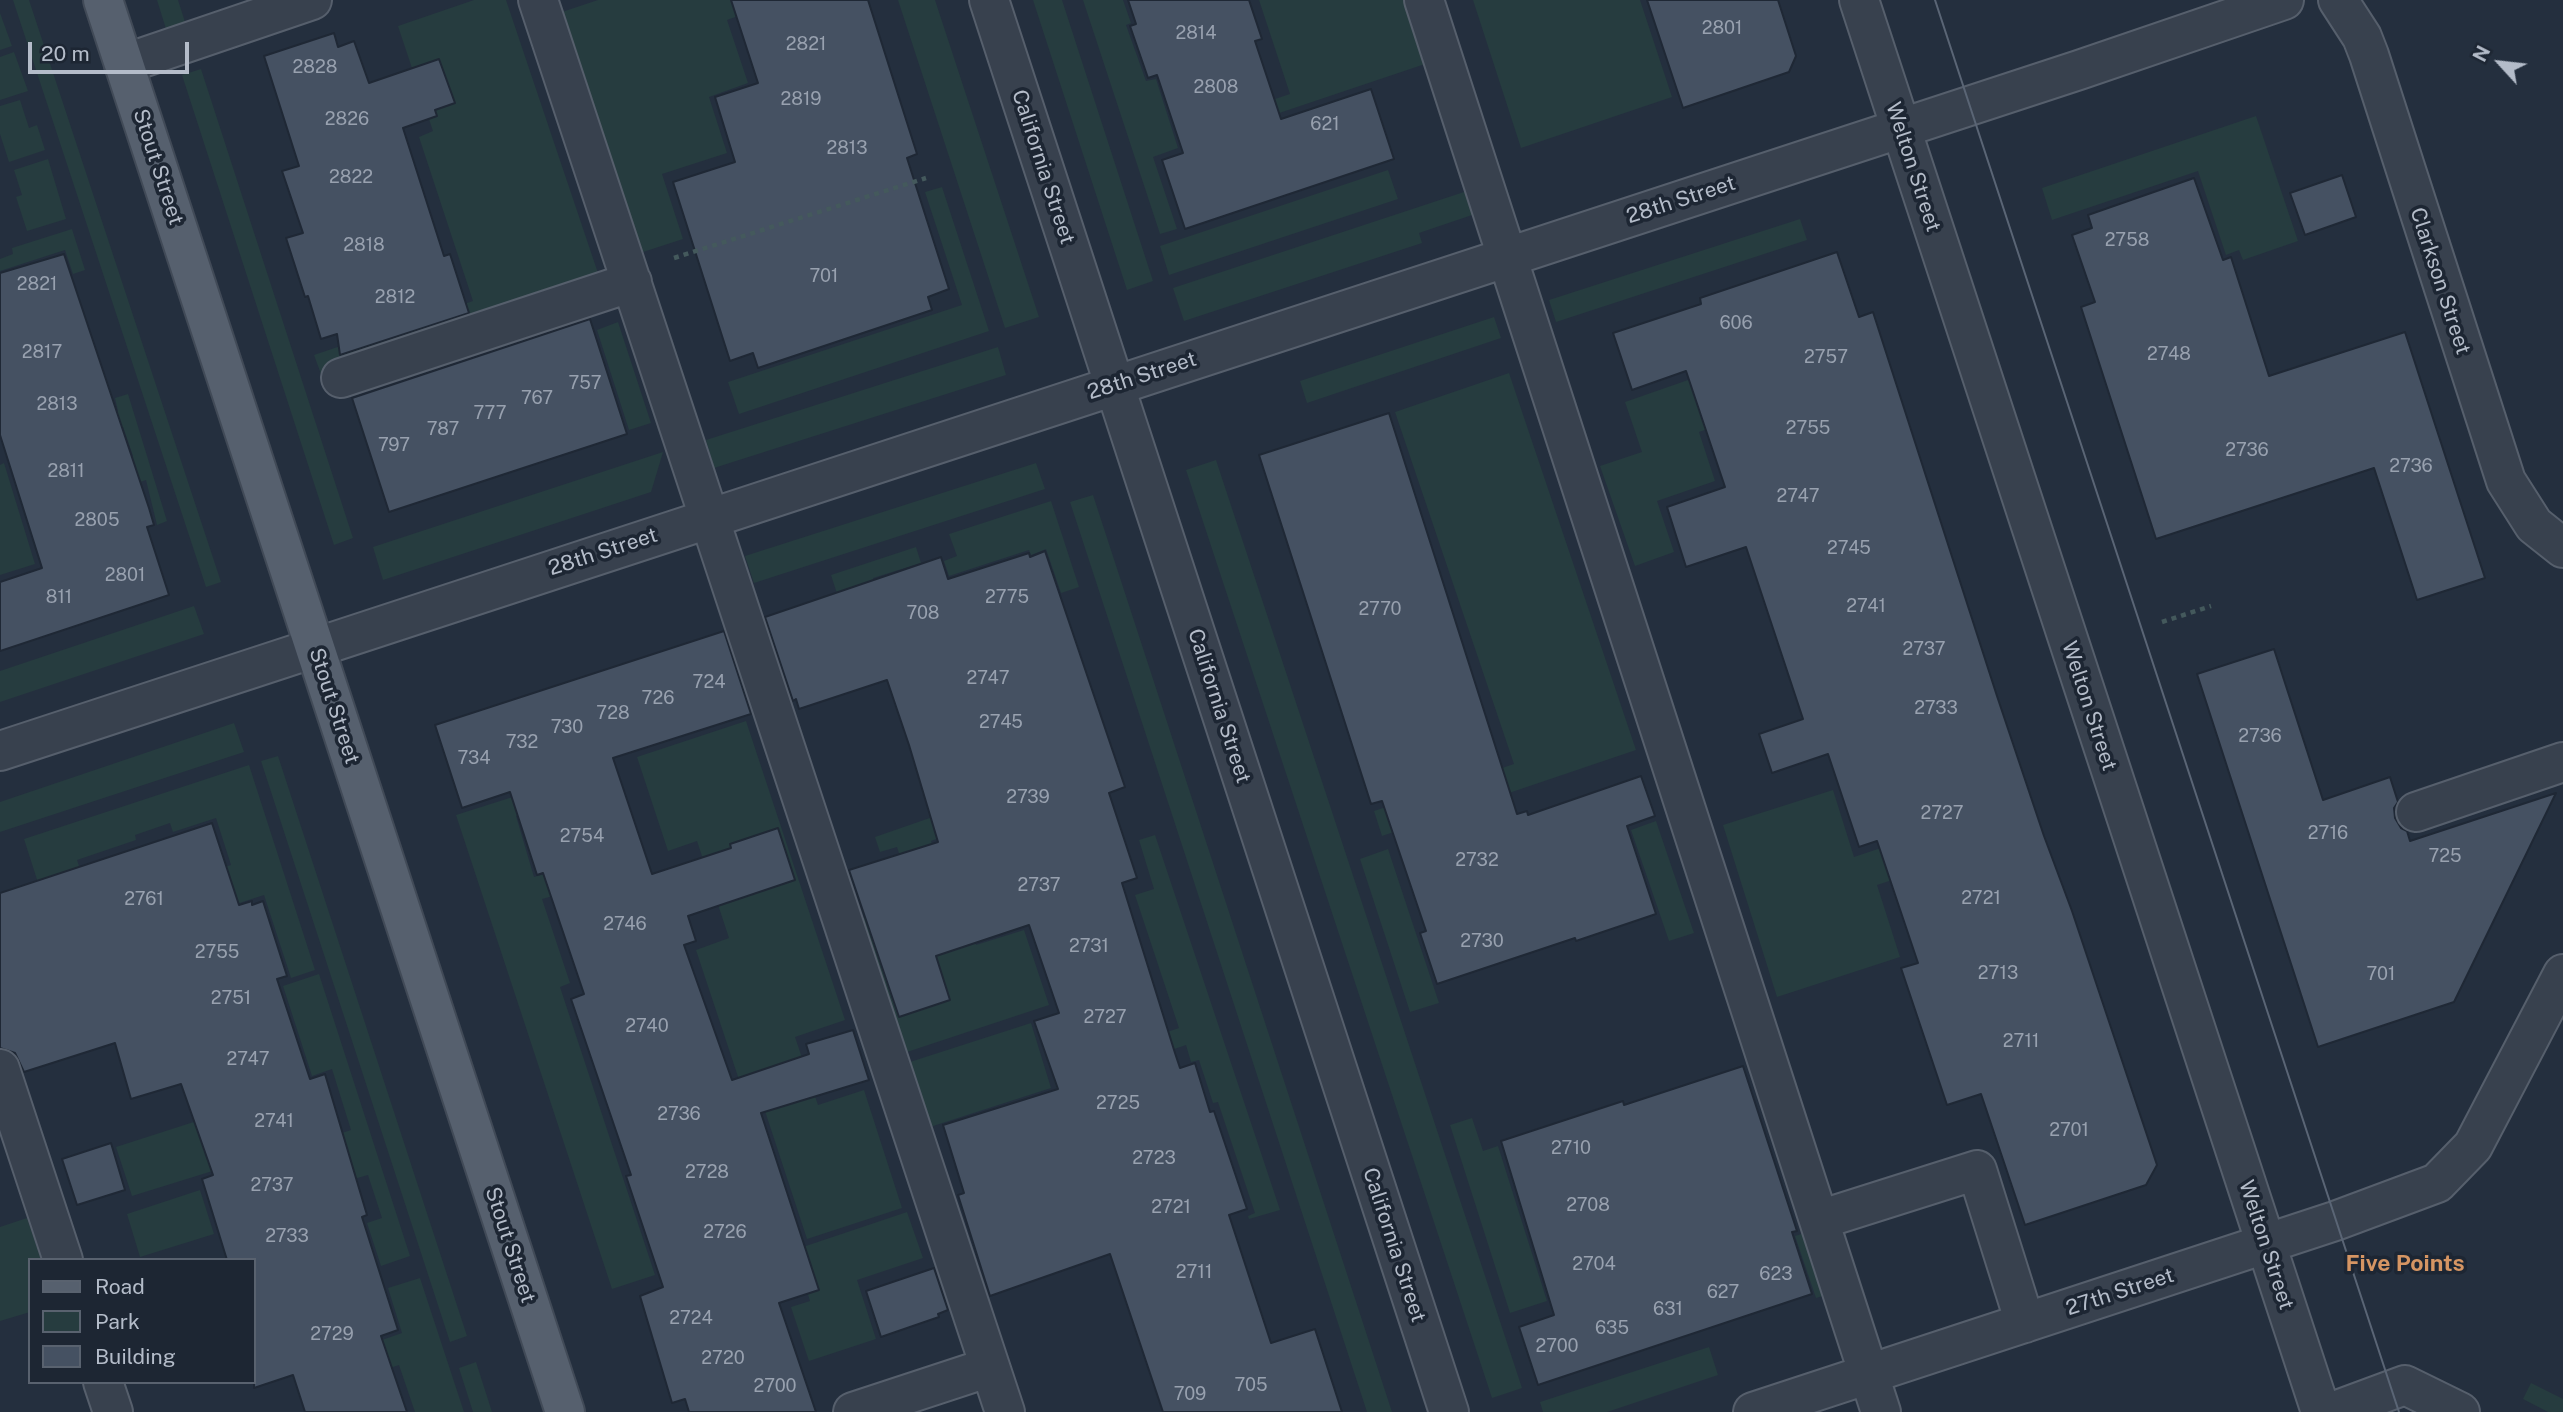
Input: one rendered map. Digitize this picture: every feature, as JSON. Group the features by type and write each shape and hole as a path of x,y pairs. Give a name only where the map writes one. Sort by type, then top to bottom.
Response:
{"main road":[{"name":"Stout Street","path":"103,0 565,1412"}],"street":[{"path":"124,64 312,0"},
{"path":"538,0 1004,1412"},
{"name":"California Street","path":"989,0 1449,1412"},
{"path":"1424,0 1881,1412"},
{"name":"Welton Street","path":"1858,0 2320,1412"},
{"name":"28th Street","path":"0,751 2284,0"},
{"name":"Clarkson Street","path":"2338,0 2362,37 2369,55 2498,464 2527,516 2563,548"},
{"path":"341,378 630,277"},
{"path":"2416,812 2563,762"},
{"name":"27th Street","path":"1754,1412 2335,1221 2437,1182 2473,1146 2557,999"},
{"path":"0,1069 62,1258"},
{"path":"1819,1220 1978,1170 2025,1323"},
{"path":"853,1412 990,1367"},
{"path":"104,1384 113,1412"},
{"path":"2332,1412 2405,1385 2460,1412"}],"path":[{"path":"630,277 926,178"},
{"path":"2162,622 2211,606"}],"green space":[{"path":"13,0 29,0 221,582 206,587"},
{"path":"157,0 178,0 185,22 166,29"},
{"path":"474,0 506,0 600,279 321,374 314,355 473,301 419,137 433,131 398,26"},
{"path":"598,0 733,0 738,16 727,20 748,83 709,97 727,153 662,174 683,239 640,253 562,12"},
{"path":"898,0 935,0 1039,317 1005,328"},
{"path":"1033,0 1062,0 1153,281 1127,290"},
{"path":"1083,0 1123,0 1131,23 1126,25 1146,81 1156,79 1178,148 1153,157 1177,229 1160,234"},
{"path":"1259,0 1410,0 1431,62 1187,144 1182,130 1290,94"},
{"path":"1473,0 1640,0 1672,97 1521,148"},
{"path":"0,13 12,46 0,50"},
{"path":"14,52 28,91 0,100 0,57"},
{"path":"201,69 353,538 334,545 182,75"},
{"path":"20,100 29,128 37,125 45,150 9,162 0,134 0,106"},
{"path":"2256,116 2298,241 2243,260 2239,250 2226,255 2198,171 2052,220 2042,188"},
{"path":"48,159 66,219 27,231 16,197 22,195 14,170"},
{"path":"1388,170 1398,199 1169,275 1160,246"},
{"path":"942,187 989,331 739,414 728,382 962,305 925,192"},
{"path":"1470,190 1478,213 1419,233 1422,243 1184,321 1173,288"},
{"path":"1800,219 1807,240 1556,322 1549,300"},
{"path":"72,229 85,270 73,274 65,250 0,271 0,259 13,254 12,248"},
{"path":"1494,317 1501,338 1307,403 1300,381"},
{"path":"618,322 651,423 629,430 597,330"},
{"path":"998,347 1006,375 714,468 706,440"},
{"path":"1731,365 1748,415 1699,432 1715,481 1657,501 1674,552 1635,566 1600,466 1642,452 1625,402"},
{"path":"1509,373 1636,750 1382,836 1374,811 1514,764 1395,412"},
{"path":"128,394 167,521 157,525 146,480 128,486 120,460 133,456 123,427 110,430 106,415 118,411 115,398"},
{"path":"663,452 651,492 383,580 373,547"},
{"path":"1216,460 1522,1388 1492,1398 1186,470"},
{"path":"4,463 35,564 0,575 0,465"},
{"path":"1036,463 1045,489 754,583 745,556"},
{"path":"1093,495 1392,1412 1367,1412 1070,502"},
{"path":"1051,501 1079,587 1061,593 1046,549 1031,555 1029,550 949,576 944,561 957,556 949,534"},
{"path":"916,547 921,563 873,578 887,619 849,631 831,575"},
{"path":"194,606 204,634 0,702 0,671"},
{"path":"746,721 845,1020 795,1037 818,1105 864,1090 902,1208 807,1239 764,1108 750,1113 696,950 729,938 697,841 668,851 637,757"},
{"path":"234,723 244,752 0,832 0,802"},
{"path":"278,756 467,1336 450,1342 261,761"},
{"path":"249,765 315,970 291,978 264,895 224,908 212,871 231,865 216,818 173,832 170,823 135,835 136,840 77,860 82,875 40,889 24,839"},
{"path":"1833,790 1854,857 1884,847 1895,879 1877,885 1900,957 1777,997 1723,825"},
{"path":"519,795 525,813 516,816 534,877 545,874 553,896 542,899 570,983 560,987 655,1275 612,1289 456,815"},
{"path":"947,812 953,833 931,841 944,881 955,877 976,945 1024,930 1049,1005 904,1053 860,919 915,901 897,847 880,852 875,837"},
{"path":"1656,821 1694,933 1669,941 1631,830"},
{"path":"1155,835 1280,1210 1249,1219 1248,1216 1255,1213 1218,1102 1213,1103 1199,1060 1191,1062 1186,1045 1057,1089 1051,1071 1179,1028 1135,895 1154,889 1139,840"},
{"path":"1388,849 1439,1003 1410,1012 1360,859"},
{"path":"319,974 410,1256 381,1266 367,1223 382,1218 368,1175 347,1181 333,1136 351,1130 332,1069 312,1076 283,986"},
{"path":"1031,1023 1051,1088 930,1127 910,1062"},
{"path":"1472,1118 1483,1151 1498,1146 1547,1301 1510,1313 1450,1125"},
{"path":"203,1119 219,1169 132,1196 116,1147"},
{"path":"200,1190 214,1234 140,1257 127,1214"},
{"path":"907,1212 923,1258 857,1280 876,1339 809,1361 791,1307 810,1301 794,1250"},
{"path":"27,1218 40,1258 28,1258 28,1313 0,1321 0,1227"},
{"path":"1811,1231 1832,1293 1816,1298 1795,1236"},
{"path":"420,1278 464,1412 415,1412 399,1365 371,1374 362,1347 402,1333 388,1288"},
{"path":"1709,1347 1718,1375 1607,1412 1543,1412 1540,1402"},
{"path":"476,1362 492,1412 473,1412 459,1368"},
{"path":"2531,1383 2563,1399 2563,1412 2548,1412 2523,1399"}],"building":[{"path":"731,0 868,0 917,154 907,158 949,289 928,297 932,310 758,368 753,353 730,361 673,182 735,162 715,97 758,83"},
{"path":"1128,0 1249,0 1262,39 1255,41 1281,119 1371,89 1394,159 1185,229 1162,160 1183,153 1157,75 1148,78 1130,26 1136,24"},
{"path":"1647,0 1778,0 1796,56 1789,72 1683,108"},
{"path":"334,33 338,47 354,41 369,83 439,59 455,103 435,110 437,116 403,128 444,256 450,254 469,313 340,355 337,334 321,339 286,238 303,233 282,171 299,166 264,56"},
{"path":"2342,175 2356,217 2305,235 2290,193"},
{"path":"2194,178 2223,260 2231,257 2269,376 2405,332 2485,578 2417,600 2374,468 2156,539 2081,307 2095,302 2072,235 2092,228 2088,215"},
{"path":"1837,252 1859,317 1873,312 1997,696 2157,1165 2146,1185 2025,1225 1981,1094 1947,1105 1901,968 1918,963 1877,841 1859,847 1828,754 1772,773 1759,734 1803,719 1746,547 1686,567 1667,507 1725,487 1686,371 1632,390 1613,333 1701,304 1700,298"},
{"path":"64,254 149,508 154,525 147,527 169,595 0,651 0,582 42,568 0,435 0,273"},
{"path":"590,319 627,434 389,512 352,398"},
{"path":"1389,413 1517,814 1527,811 1528,815 1641,776 1655,816 1627,826 1656,914 1437,984 1420,933 1426,931 1382,801 1371,804 1259,455"},
{"path":"1045,551 1125,787 1109,793 1137,878 1122,883 1180,1068 1195,1063 1210,1112 1214,1111 1247,1209 1229,1215 1271,1343 1315,1329 1342,1412 1163,1412 1110,1254 990,1296 958,1195 964,1193 943,1125 1058,1089 1034,1021 1059,1013 1029,925 936,956 950,1000 899,1017 849,870 938,842 909,745 887,680 799,709 796,699 793,701 765,617 941,557 948,579 1029,553 1030,557"},
{"path":"724,631 751,714 613,758 652,874 731,848 730,844 778,828 795,880 688,916 696,941 684,945 732,1080 809,1054 806,1044 853,1030 869,1080 761,1113 819,1290 779,1303 816,1412 689,1412 685,1399 672,1403 640,1296 663,1287 626,1176 631,1175 571,999 584,994 543,873 537,875 510,792 462,808 435,725"},
{"path":"2274,649 2323,800 2390,777 2398,802 2394,808 2395,818 2401,828 2407,831 2410,841 2556,793 2454,1002 2318,1047 2197,674"},
{"path":"212,823 239,905 252,901 252,905 263,901 287,976 277,979 310,1079 325,1074 367,1215 362,1217 398,1330 381,1336 407,1412 305,1412 293,1375 254,1388 256,1258 226,1258 202,1179 213,1175 181,1084 131,1099 115,1043 24,1072 15,1053 0,1048 0,893"},
{"path":"1743,1066 1797,1231 1792,1232 1812,1294 1538,1385 1519,1327 1554,1315 1501,1141"},
{"path":"111,1143 125,1190 77,1205 62,1159"},
{"path":"934,1268 948,1310 938,1314 939,1317 881,1337 866,1291"}],"tram line":[{"path":"1935,0 2399,1412"}],"district":[{"name":"Five Points","path":"2405,1264"}]}
